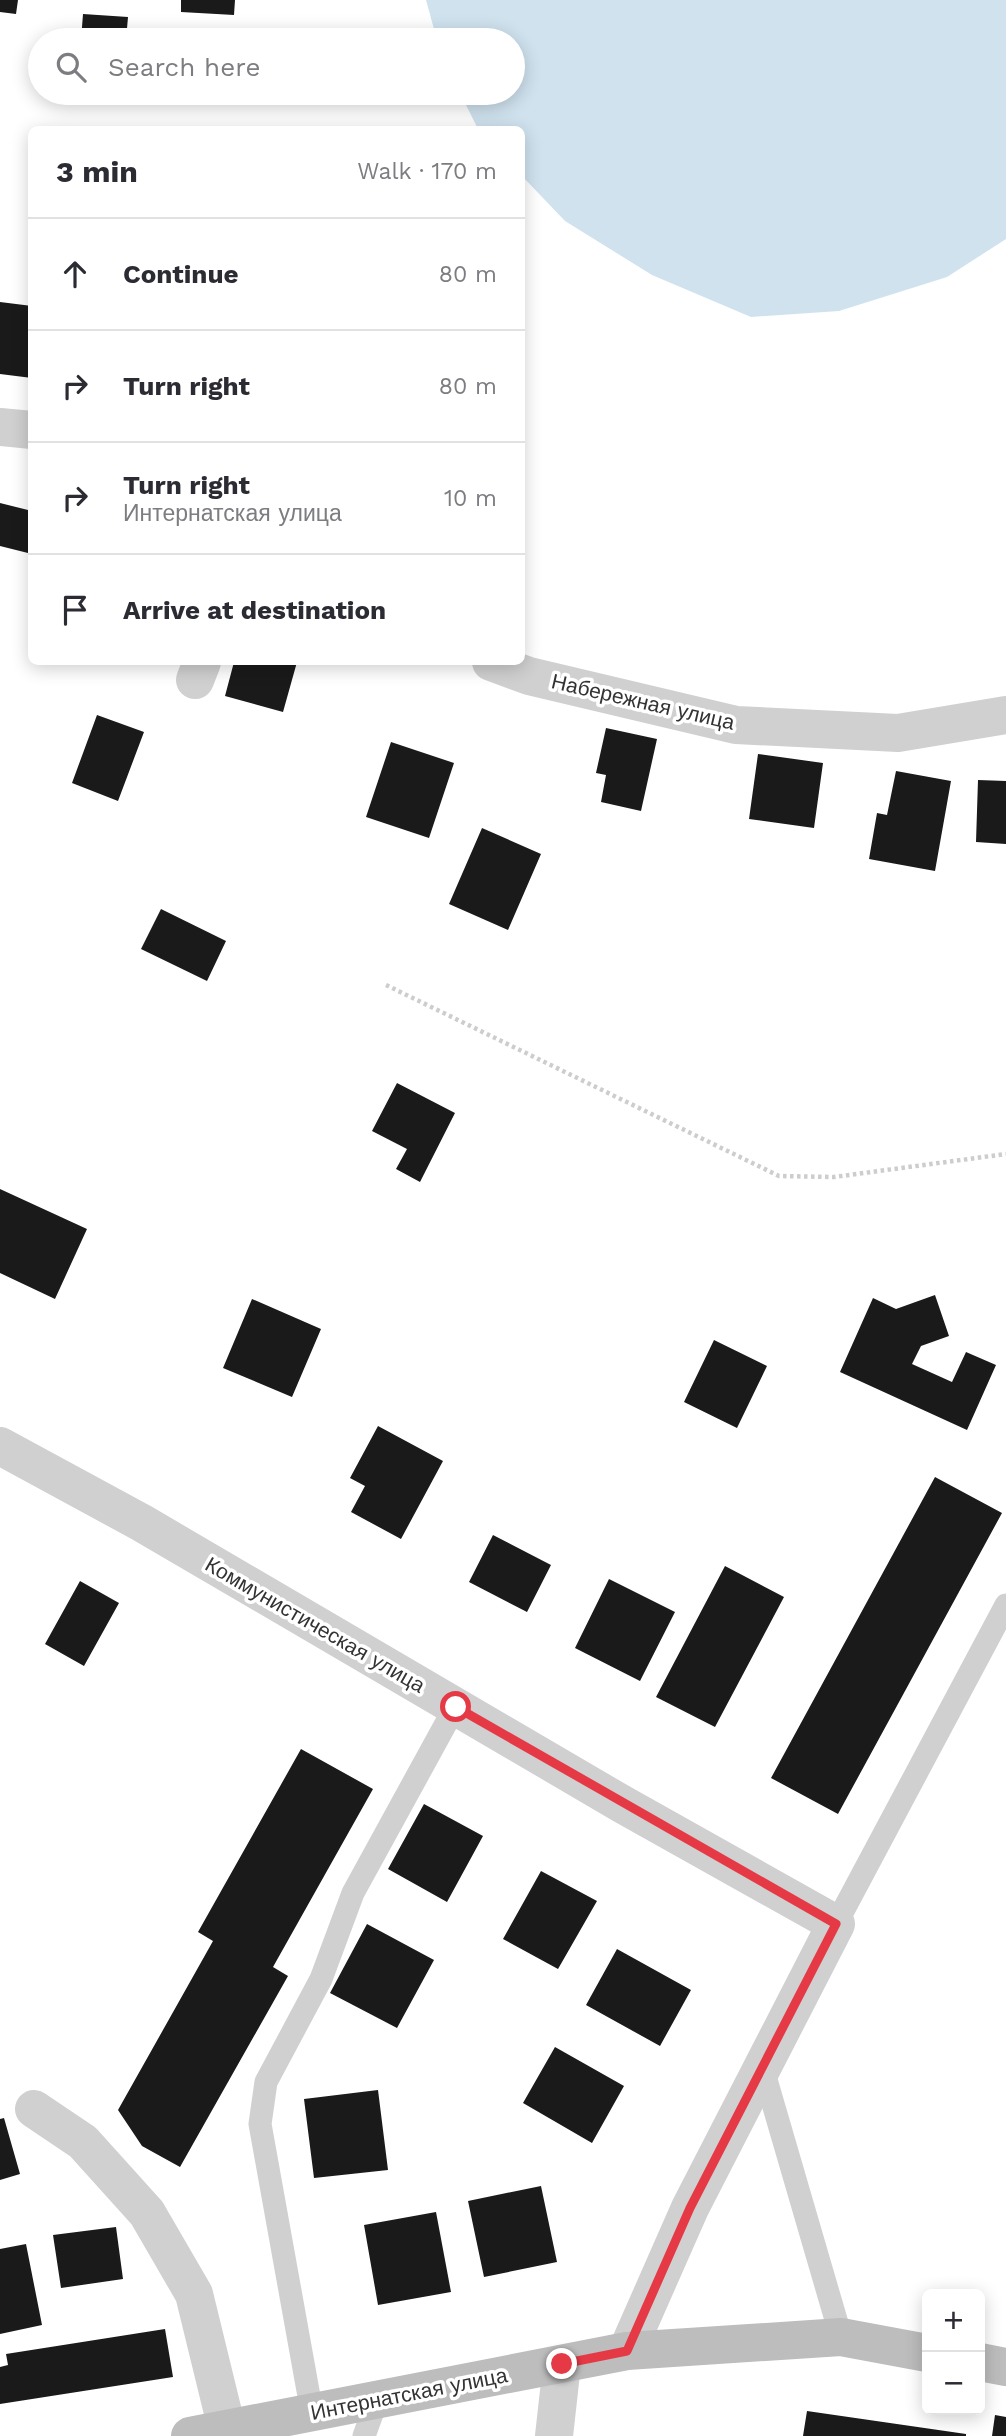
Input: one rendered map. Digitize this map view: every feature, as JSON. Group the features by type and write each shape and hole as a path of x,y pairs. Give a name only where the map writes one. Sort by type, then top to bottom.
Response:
{"street":[{"path":"0,427 28,430"},
{"name":"Набережная улица","path":"499,665 529,676 736,725 898,733 1006,715"},
{"name":"Коммунистическая улица","path":"0,1446 142,1523 456,1707 836,1924"},
{"path":"627,2351 690,2208 836,1924"},
{"path":"34,2109 83,2142 147,2213 194,2294 208,2432"},
{"name":"Интернатская улица","path":"208,2432 627,2351 841,2337 922,2352"},
{"path":"985,2363 1006,2367"},
{"path":"554,2436 562,2364"}],"lane":[{"path":"836,1924 1006,1605"},
{"path":"312,2413 260,2124 266,2082 321,1979 353,1892 456,1707"},
{"path":"762,2066 841,2337"},
{"path":"364,2436 377,2400"}],"path":[{"path":"386,985 779,1176 834,1177 1006,1154"}],"water":[{"path":"426,0 1006,0 1006,239 947,277 839,311 751,317 652,275 565,221 525,179 525,126 476,126 466,105 525,105 525,28 434,28"}],"building":[{"path":"0,0 18,0 16,14 0,12"},
{"path":"181,0 235,0 234,15 181,12"},
{"path":"83,14 128,17 127,28 82,28"},
{"path":"0,302 28,306 28,378 0,374"},
{"path":"0,503 28,510 28,553 0,546"},
{"path":"233,665 296,665 283,712 225,696"},
{"path":"97,715 144,732 118,801 72,783"},
{"path":"606,728 657,739 641,811 601,802 606,775 596,773"},
{"path":"391,742 454,763 429,838 366,817"},
{"path":"758,754 823,763 814,828 749,819"},
{"path":"896,771 951,781 935,871 869,859 877,813 887,815"},
{"path":"978,780 1006,781 1006,844 976,842"},
{"path":"482,828 541,854 508,930 449,904"},
{"path":"161,909 226,941 207,981 141,949"},
{"path":"397,1083 455,1113 420,1182 396,1169 407,1149 372,1131"},
{"path":"0,1189 87,1229 55,1299 0,1273"},
{"path":"935,1295 949,1336 921,1346 912,1364 952,1382 966,1352 996,1365 967,1430 840,1372 873,1298 896,1309"},
{"path":"252,1299 321,1329 292,1397 223,1368"},
{"path":"714,1340 767,1366 737,1428 684,1402"},
{"path":"378,1426 443,1461 401,1539 351,1512 365,1486 350,1478"},
{"path":"935,1477 1002,1513 838,1814 771,1778"},
{"path":"493,1535 551,1565 527,1612 469,1582"},
{"path":"725,1566 784,1597 715,1727 656,1697"},
{"path":"609,1579 675,1612 640,1681 575,1648"},
{"path":"80,1581 119,1603 84,1666 45,1644"},
{"path":"301,1749 373,1789 273,1967 288,1976 180,2167 142,2146 118,2110 213,1941 198,1932"},
{"path":"424,1804 483,1836 447,1902 388,1869"},
{"path":"541,1871 597,1901 558,1969 503,1939"},
{"path":"367,1924 434,1960 397,2028 330,1993"},
{"path":"617,1949 691,1990 660,2046 586,2005"},
{"path":"555,2047 624,2086 592,2143 523,2103"},
{"path":"378,2090 388,2170 314,2178 304,2099"},
{"path":"4,2118 20,2174 0,2180 0,2119"},
{"path":"541,2186 557,2262 484,2277 468,2201"},
{"path":"436,2212 451,2292 378,2305 364,2225"},
{"path":"116,2227 123,2279 61,2288 53,2235"},
{"path":"26,2244 42,2325 0,2334 0,2249"},
{"path":"165,2329 173,2377 0,2404 0,2367 8,2365 6,2354"},
{"path":"807,2411 966,2434 966,2436 803,2436"},
{"path":"995,2415 1006,2417 1006,2436 992,2436"}],"route":[{"path":"456,1707 836,1924 690,2208 627,2351 562,2364"}]}
